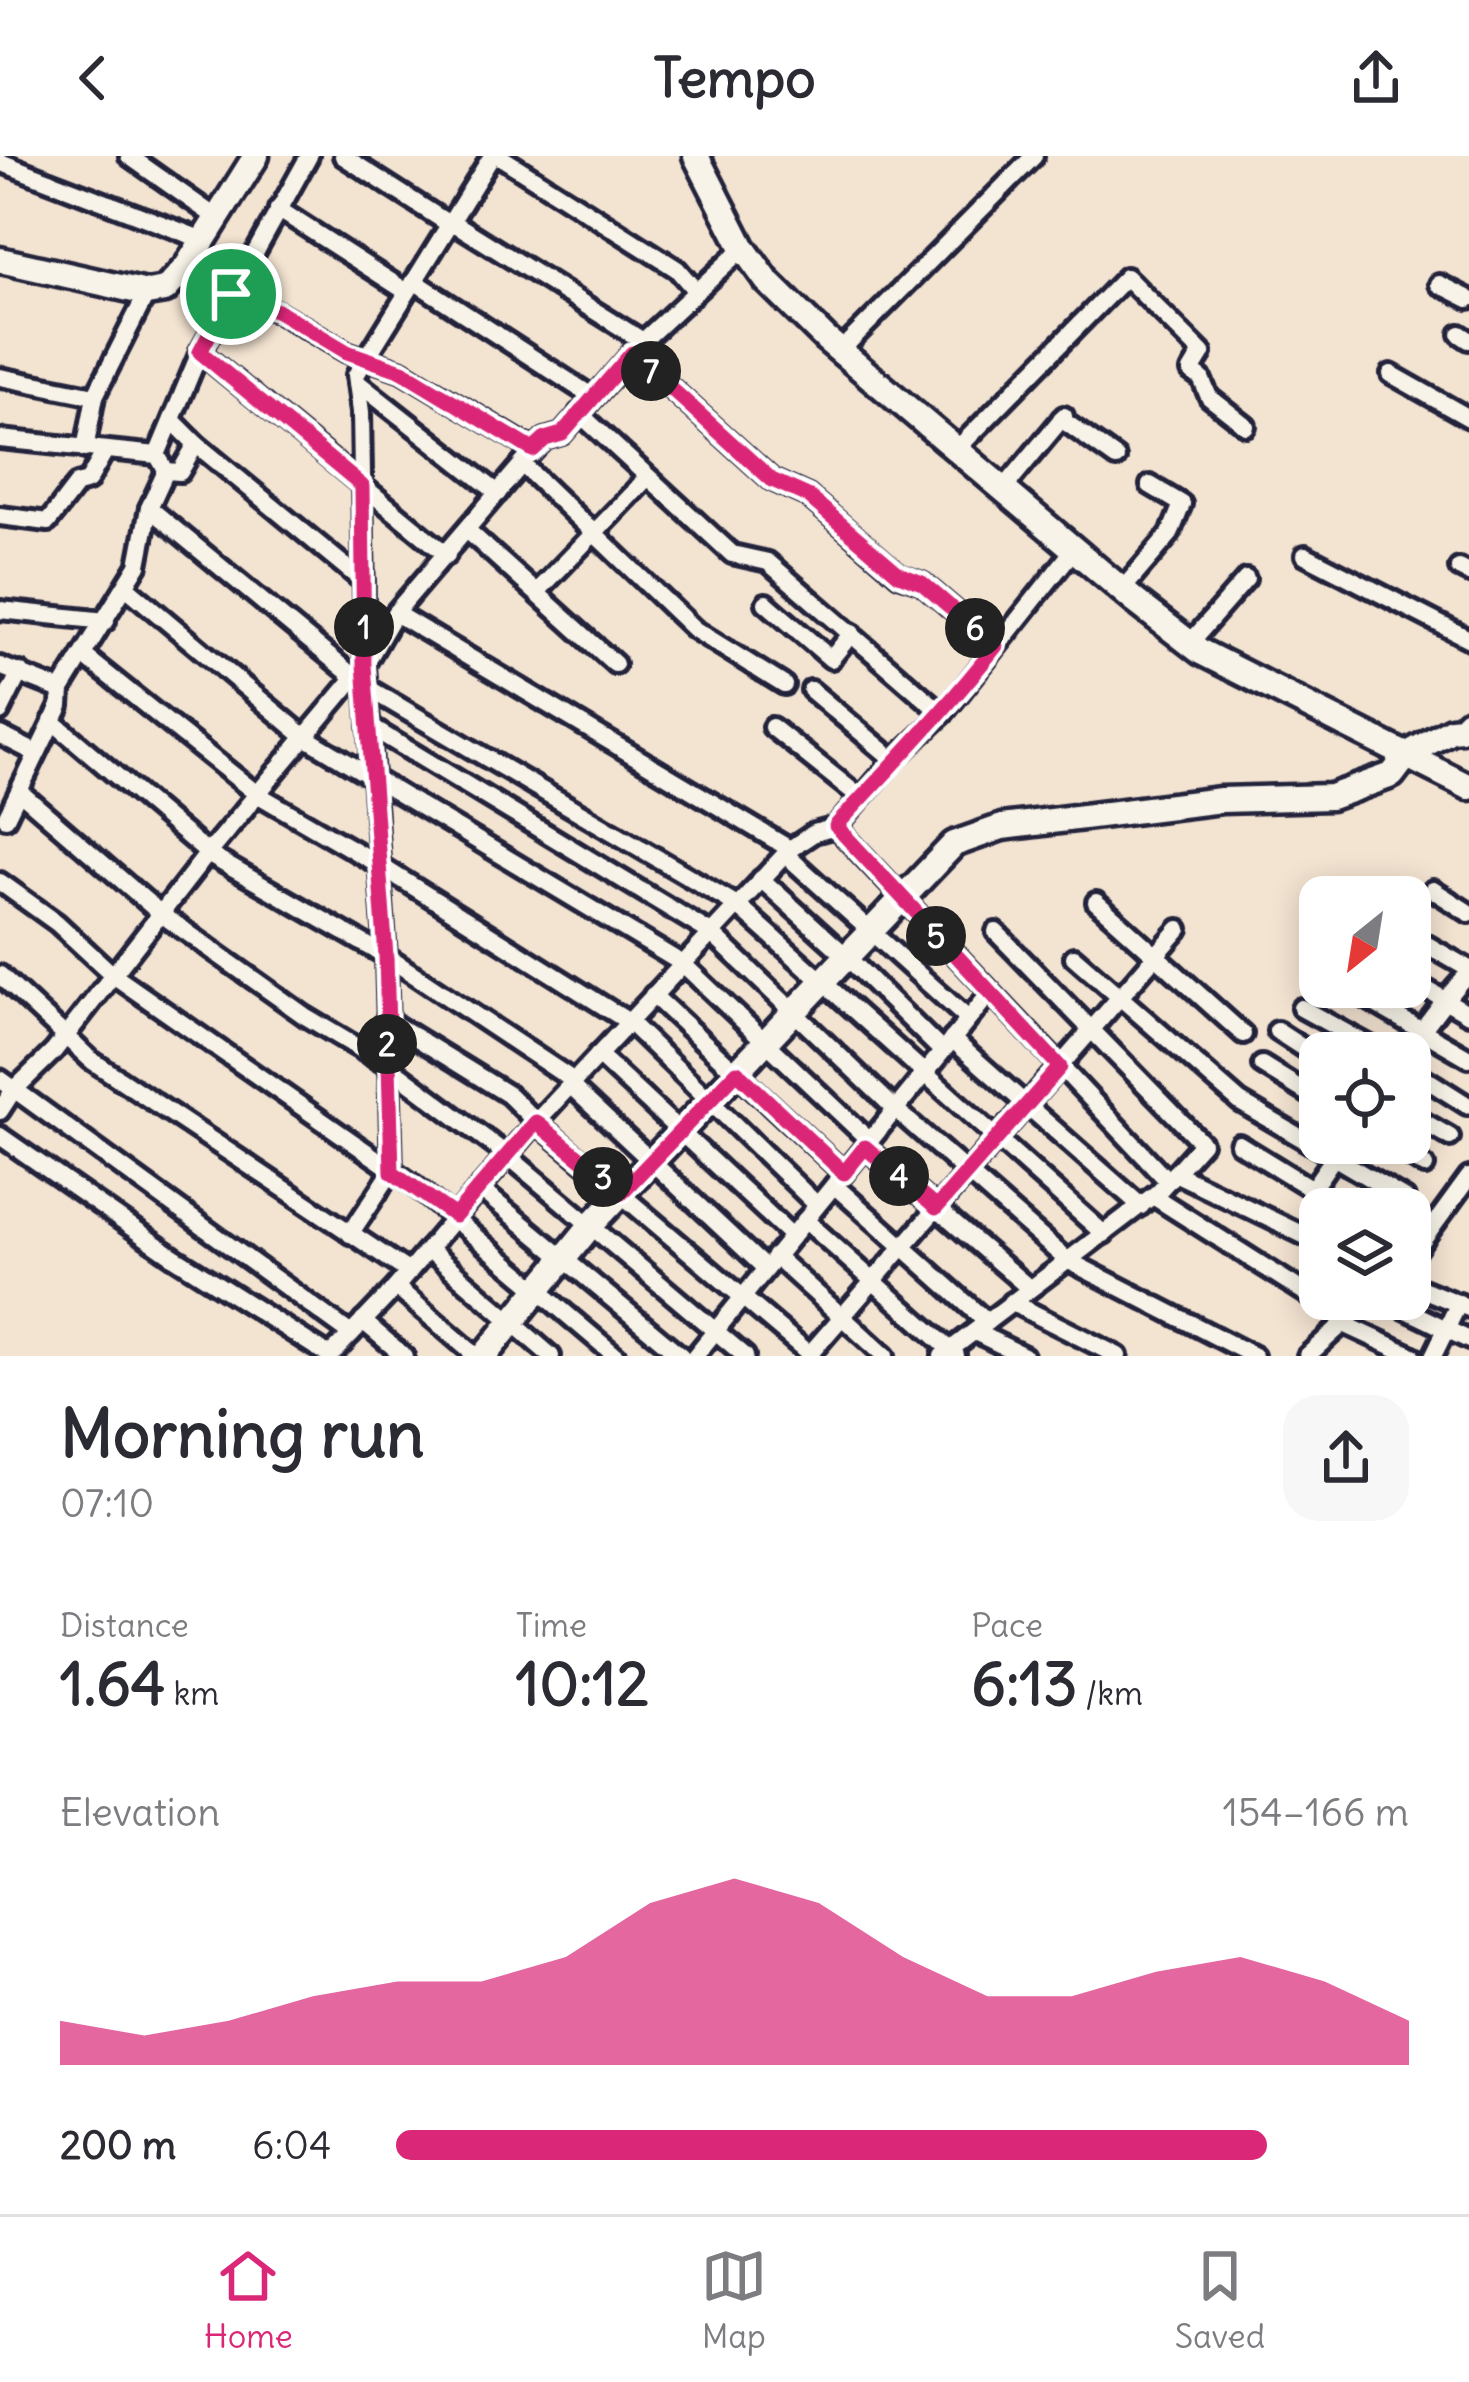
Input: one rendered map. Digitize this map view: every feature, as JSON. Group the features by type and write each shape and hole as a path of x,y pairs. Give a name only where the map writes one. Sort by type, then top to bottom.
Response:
{"street":[{"path":"8,156 37,176"},
{"path":"130,156 210,229"},
{"path":"343,156 637,347 772,480 808,496 899,574 922,583 996,646"},
{"path":"696,156 743,248 767,281 841,351 1122,590 1190,643 1469,787"},
{"path":"841,351 1034,156"},
{"path":"0,260 147,293 165,290 210,229 252,157"},
{"path":"350,1234 392,1172 386,956 362,676 364,582 356,375 489,157 677,269 695,290"},
{"path":"6,818 60,706 61,690 138,565 172,420 200,352 303,158"},
{"path":"0,162 210,229"},
{"path":"278,209 593,397"},
{"path":"0,1111 7,1085 67,1035 208,853 304,737 362,676 395,614 528,457 545,439 562,434 637,347 743,248"},
{"path":"180,273 278,311 347,352 402,371 528,457 595,532 694,629 784,685"},
{"path":"958,448 1126,277 1202,353 1191,371 1201,378 1209,397 1246,426"},
{"path":"1439,284 1469,299"},
{"path":"86,449 95,396 147,293"},
{"path":"200,352 447,554"},
{"path":"1391,374 1469,418"},
{"path":"0,377 95,396"},
{"path":"357,382 498,493"},
{"path":"578,413 732,554 768,562 943,714"},
{"path":"1005,487 1062,417 1116,458"},
{"path":"172,420 364,582"},
{"path":"0,439 105,451 162,463 180,472 196,444"},
{"path":"0,516 48,522 77,484 88,481 105,451"},
{"path":"537,592 648,477"},
{"path":"1122,590 1170,534 1182,504 1150,485"},
{"path":"149,508 362,676 737,905 1103,1234"},
{"path":"467,530 615,664"},
{"path":"0,1136 175,1257 330,1356 396,1287 536,1122 787,851 814,833 836,826 894,760 943,714 1075,548"},
{"path":"1305,555 1469,639"},
{"path":"1190,643 1246,579"},
{"path":"126,587 304,737 683,964 867,1144 1029,1288"},
{"path":"766,603 831,659 852,633"},
{"path":"0,610 106,621"},
{"path":"395,614 787,851 968,1019"},
{"path":"83,655 257,794 629,1022 818,1205"},
{"path":"0,666 61,690"},
{"path":"0,712 20,672"},
{"path":"811,690 894,760"},
{"path":"52,721 208,853 386,956 572,1083 651,1163 885,1356"},
{"path":"396,1287 480,1356 592,1224 954,844 1002,827 1221,800 1331,796 1392,775 1405,757 1469,721"},
{"path":"369,726 711,933 896,1109 1067,1260 1254,1356"},
{"path":"772,727 861,798"},
{"path":"0,735 36,753"},
{"path":"20,791 161,914 305,1016 387,1065 507,1155 745,1356"},
{"path":"836,826 1060,1067 1172,1177 1299,1234"},
{"path":"761,879 947,1045 1147,1201 1346,1322 1413,1356"},
{"path":"0,882 57,923 113,976 455,1216 616,1356"},
{"path":"1433,890 1469,913"},
{"path":"1096,902 1243,1034"},
{"path":"386,1018 509,1095 810,1355 1179,928"},
{"path":"805,1220 950,1354 1029,1288 1147,1201 1202,1143 996,932"},
{"path":"1425,1030 1458,979 1469,972 1431,948"},
{"path":"1074,957 1240,1102 1299,1131"},
{"path":"0,975 91,1060 409,1272"},
{"path":"695,1356 990,992"},
{"path":"1431,992 1469,1015"},
{"path":"653,995 737,1072 981,1327 1024,1356"},
{"path":"1301,1008 1345,1032"},
{"path":"1385,1008 1469,1058"},
{"path":"1277,1031 1299,1045"},
{"path":"598,1055 792,1236"},
{"path":"1262,1065 1299,1088"},
{"path":"1431,1082 1467,1105"},
{"path":"7,1085 404,1356"},
{"path":"1431,1126 1450,1137"},
{"path":"1239,1144 1312,1189 1329,1164"},
{"path":"1358,1164 1390,1188"},
{"path":"1431,1228 1469,1177"},
{"path":"479,1188 680,1356"},
{"path":"428,1249 551,1356"},
{"path":"1431,1292 1464,1305 1433,1356"},
{"path":"1011,1302 1118,1356"},
{"path":"1427,1320 1469,1340"},
{"path":"1314,1354 1346,1322"}],"route":[{"path":"231,294 278,311 347,352 402,371 533,450 545,439 562,434 632,353 772,480 808,496 899,574 922,583 996,646 943,714 894,760 836,826 1060,1067 936,1208 865,1147 844,1173 737,1072 622,1192 536,1122 455,1216 392,1172 386,956 364,665 362,486 200,352 231,294"}]}
